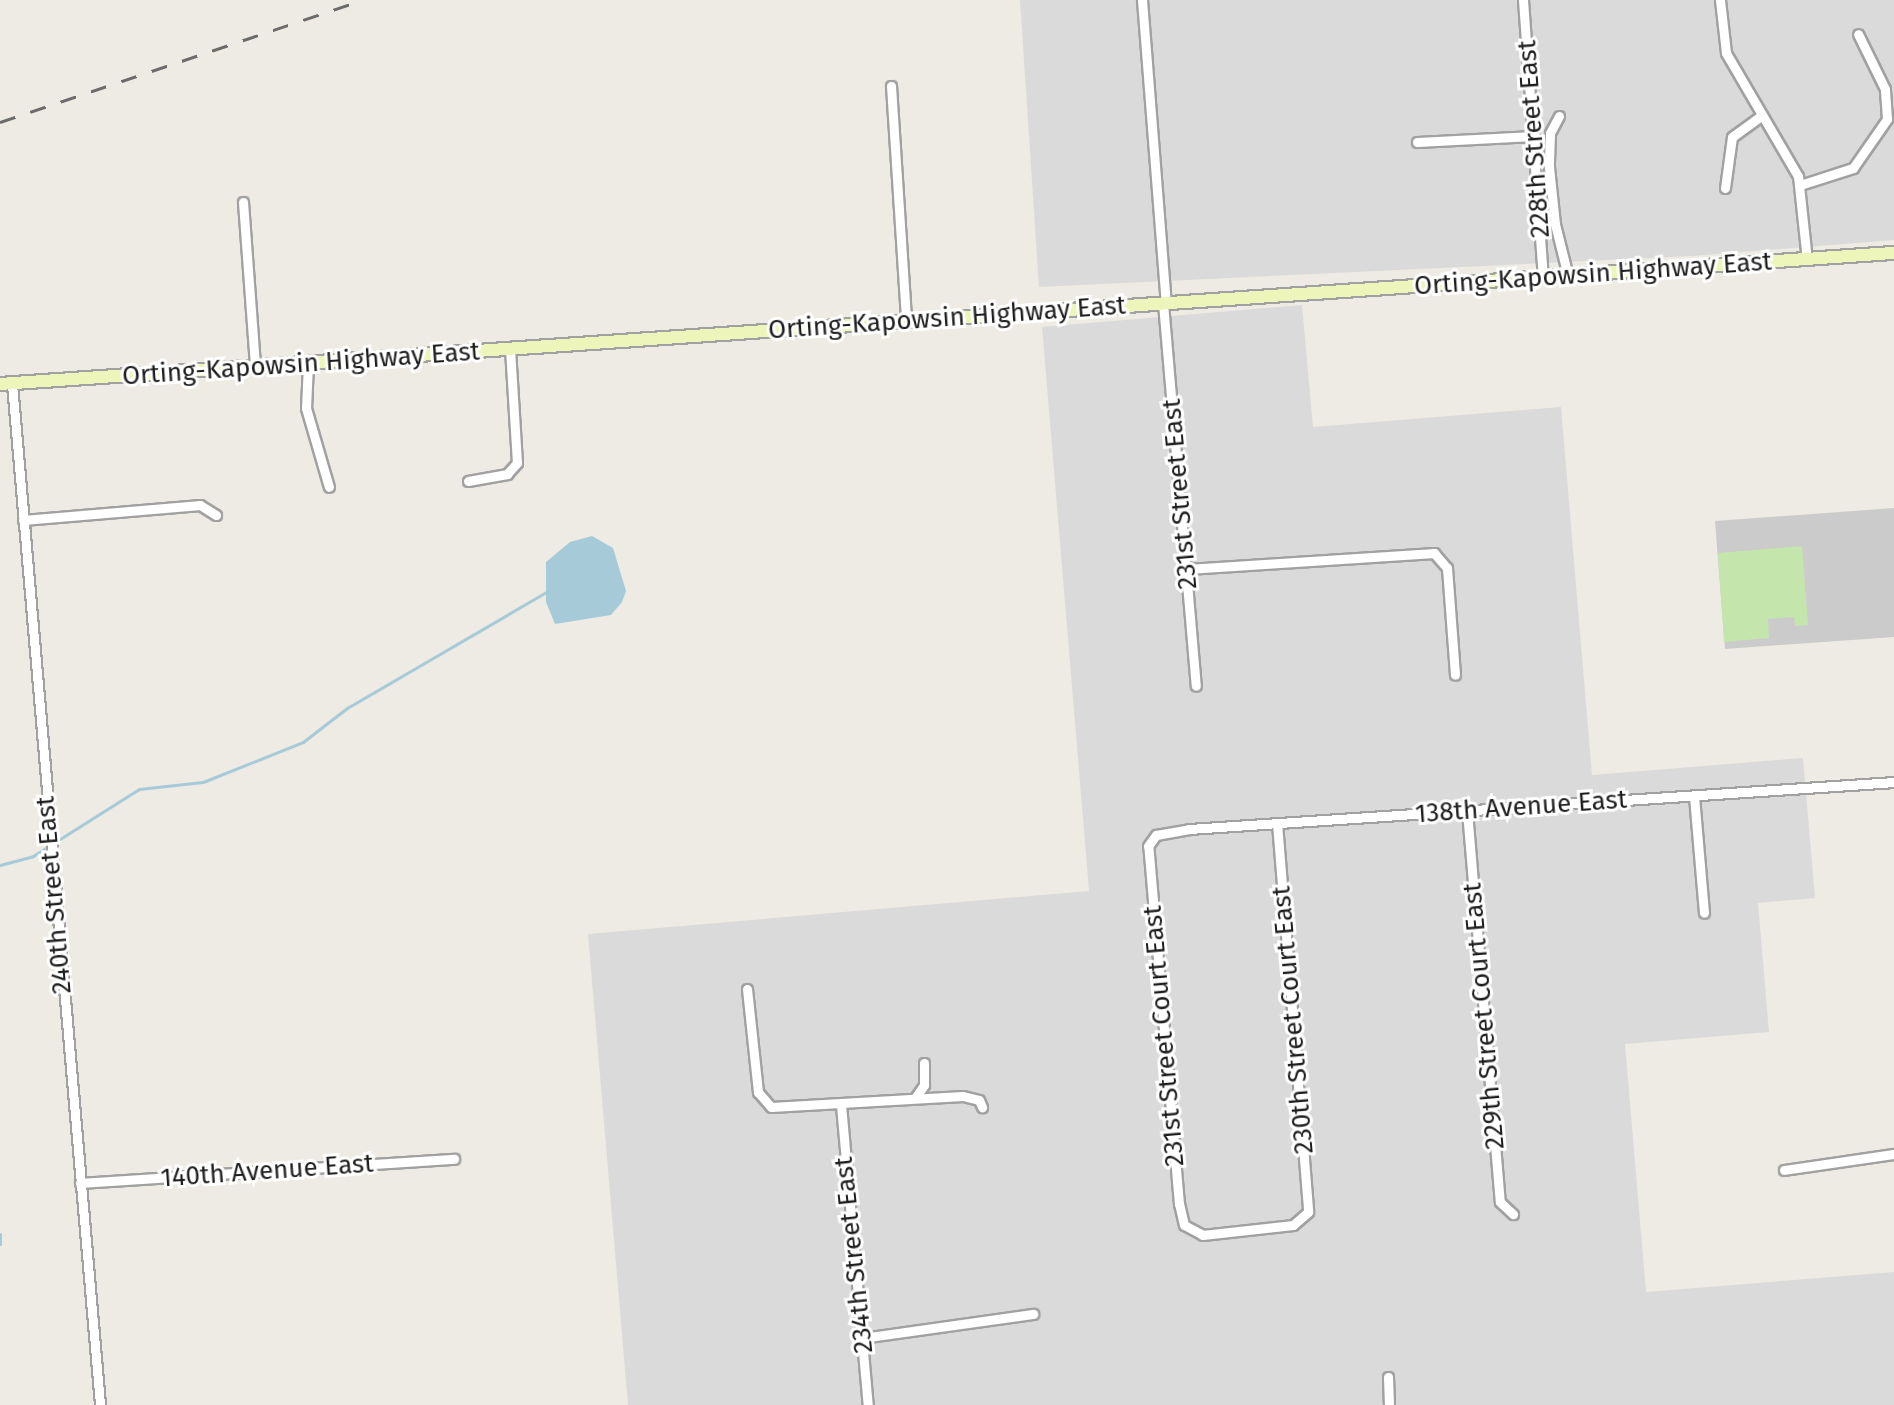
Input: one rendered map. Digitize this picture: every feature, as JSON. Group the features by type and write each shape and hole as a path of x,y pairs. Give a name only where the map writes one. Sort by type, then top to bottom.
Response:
{"main road":[{"name":"Orting-Kapowsin Highway East","path":"6,384 1894,253"}],"street":[{"name":"231st Street East","path":"1142,0 1196,686"},
{"name":"228th Street East","path":"1523,0 1543,277"},
{"path":"1720,0 1726,53 1800,185 1807,260"},
{"path":"1800,185 1853,168 1887,119 1885,89 1858,34"},
{"path":"891,86 906,321"},
{"path":"1725,188 1732,137 1762,115"},
{"path":"1559,116 1550,133 1549,167 1555,224 1568,276"},
{"path":"1417,142 1534,136"},
{"path":"243,202 255,367"},
{"path":"468,481 507,474 517,463 510,349"},
{"path":"308,363 306,408 329,487"},
{"name":"240th Street East","path":"6,384 23,520 100,1405"},
{"path":"23,520 200,505 216,515"},
{"path":"1187,569 1437,554 1447,568 1455,675"},
{"name":"138th Avenue East","path":"1151,840 1169,830 1894,782"},
{"path":"1694,796 1704,913"},
{"name":"229th Street Court East","path":"1467,811 1500,1202 1513,1214"},
{"name":"230th Street Court East","path":"1189,1229 1203,1235 1293,1225 1305,1217 1301,1097 1277,823"},
{"name":"231st Street Court East","path":"1151,840 1179,1204 1189,1229"},
{"path":"747,989 758,1092 767,1105 841,1105 963,1096 979,1100 982,1107"},
{"path":"915,1098 924,1085 924,1063"},
{"name":"234th Street East","path":"841,1105 868,1405"},
{"path":"1784,1170 1894,1154"},
{"name":"140th Avenue East","path":"80,1183 454,1159"},
{"path":"862,1338 1033,1314"},
{"path":"1388,1377 1389,1405"}],"shaded area":[{"path":"1020,0 1894,0 1894,240 1692,256 1039,287"},
{"path":"1302,305 1313,427 1561,407 1592,775 1803,758 1815,898 1758,903 1769,1032 1625,1044 1646,1292 1894,1272 1894,1405 628,1405 588,934 1089,891 1042,327"},
{"path":"1894,508 1894,637 1725,649 1715,521"}],"green space":[{"path":"1802,546 1808,625 1795,626 1794,617 1768,619 1769,638 1724,642 1718,553"}],"water":[{"path":"592,536 613,548 626,591 622,602 611,615 555,624 546,602 546,562 570,542"}],"waterway":[{"path":"0,865 33,856 139,789 203,782 303,742 347,708 546,592"},
{"path":"0,1234 0,1244"}],"railway":[{"path":"0,122 363,0"}]}
